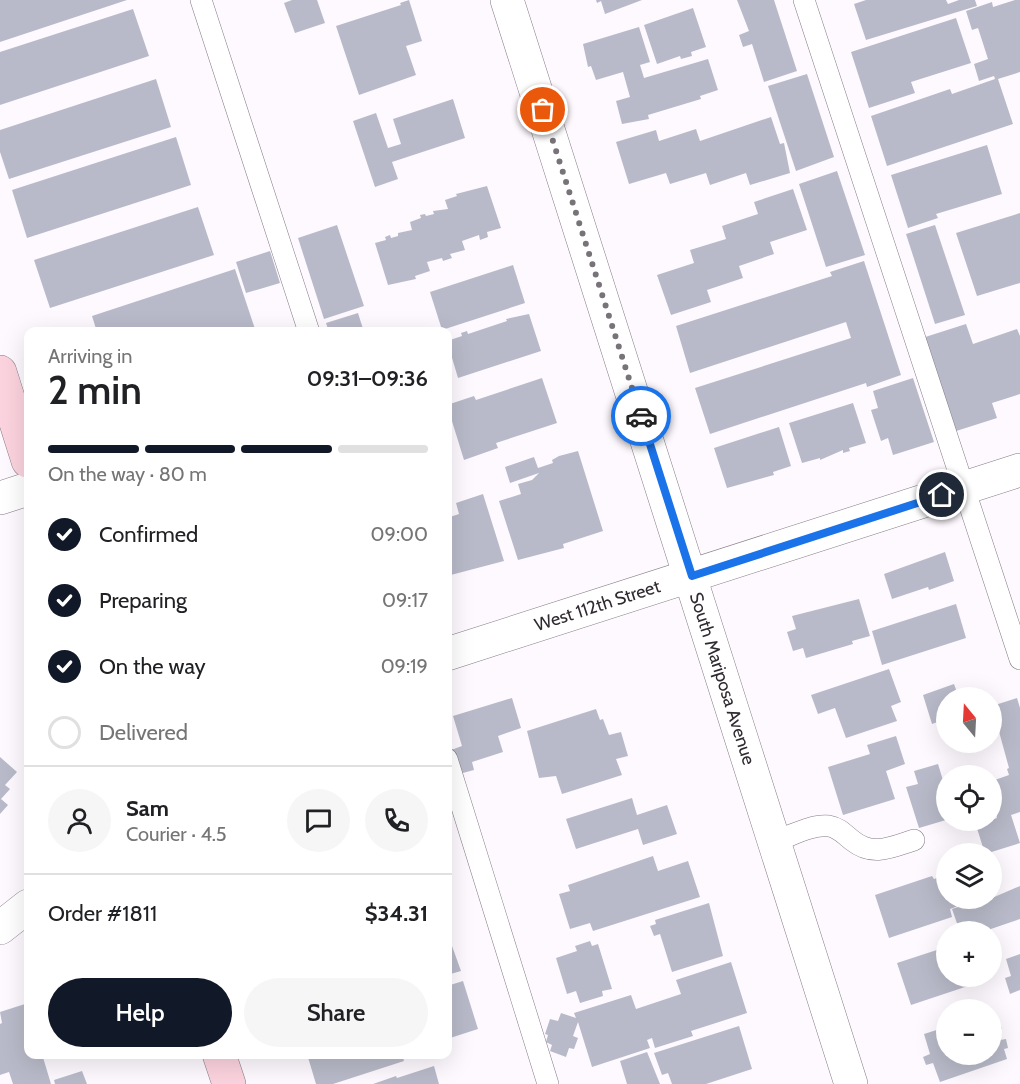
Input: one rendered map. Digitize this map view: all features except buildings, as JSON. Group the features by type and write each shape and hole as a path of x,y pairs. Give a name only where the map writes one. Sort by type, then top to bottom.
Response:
{"main road":[{"path":"0,372 24,448"},
{"path":"221,1059 229,1084"}],"street":[{"name":"South Mariposa Avenue","path":"507,0 692,576 851,1084"},
{"name":"West 112th Street","path":"452,652 1020,470"},
{"path":"0,498 24,490"},
{"path":"0,928 24,909"}],"lane":[{"path":"201,0 307,327"},
{"path":"804,0 1020,659"},
{"path":"452,775 548,1084"},
{"path":"775,841 816,827 828,826 840,829 866,850 879,851 914,840"}],"way so far":[{"path":"543,110 641,416"}],"route":[{"path":"641,416 692,576 942,495"}]}
